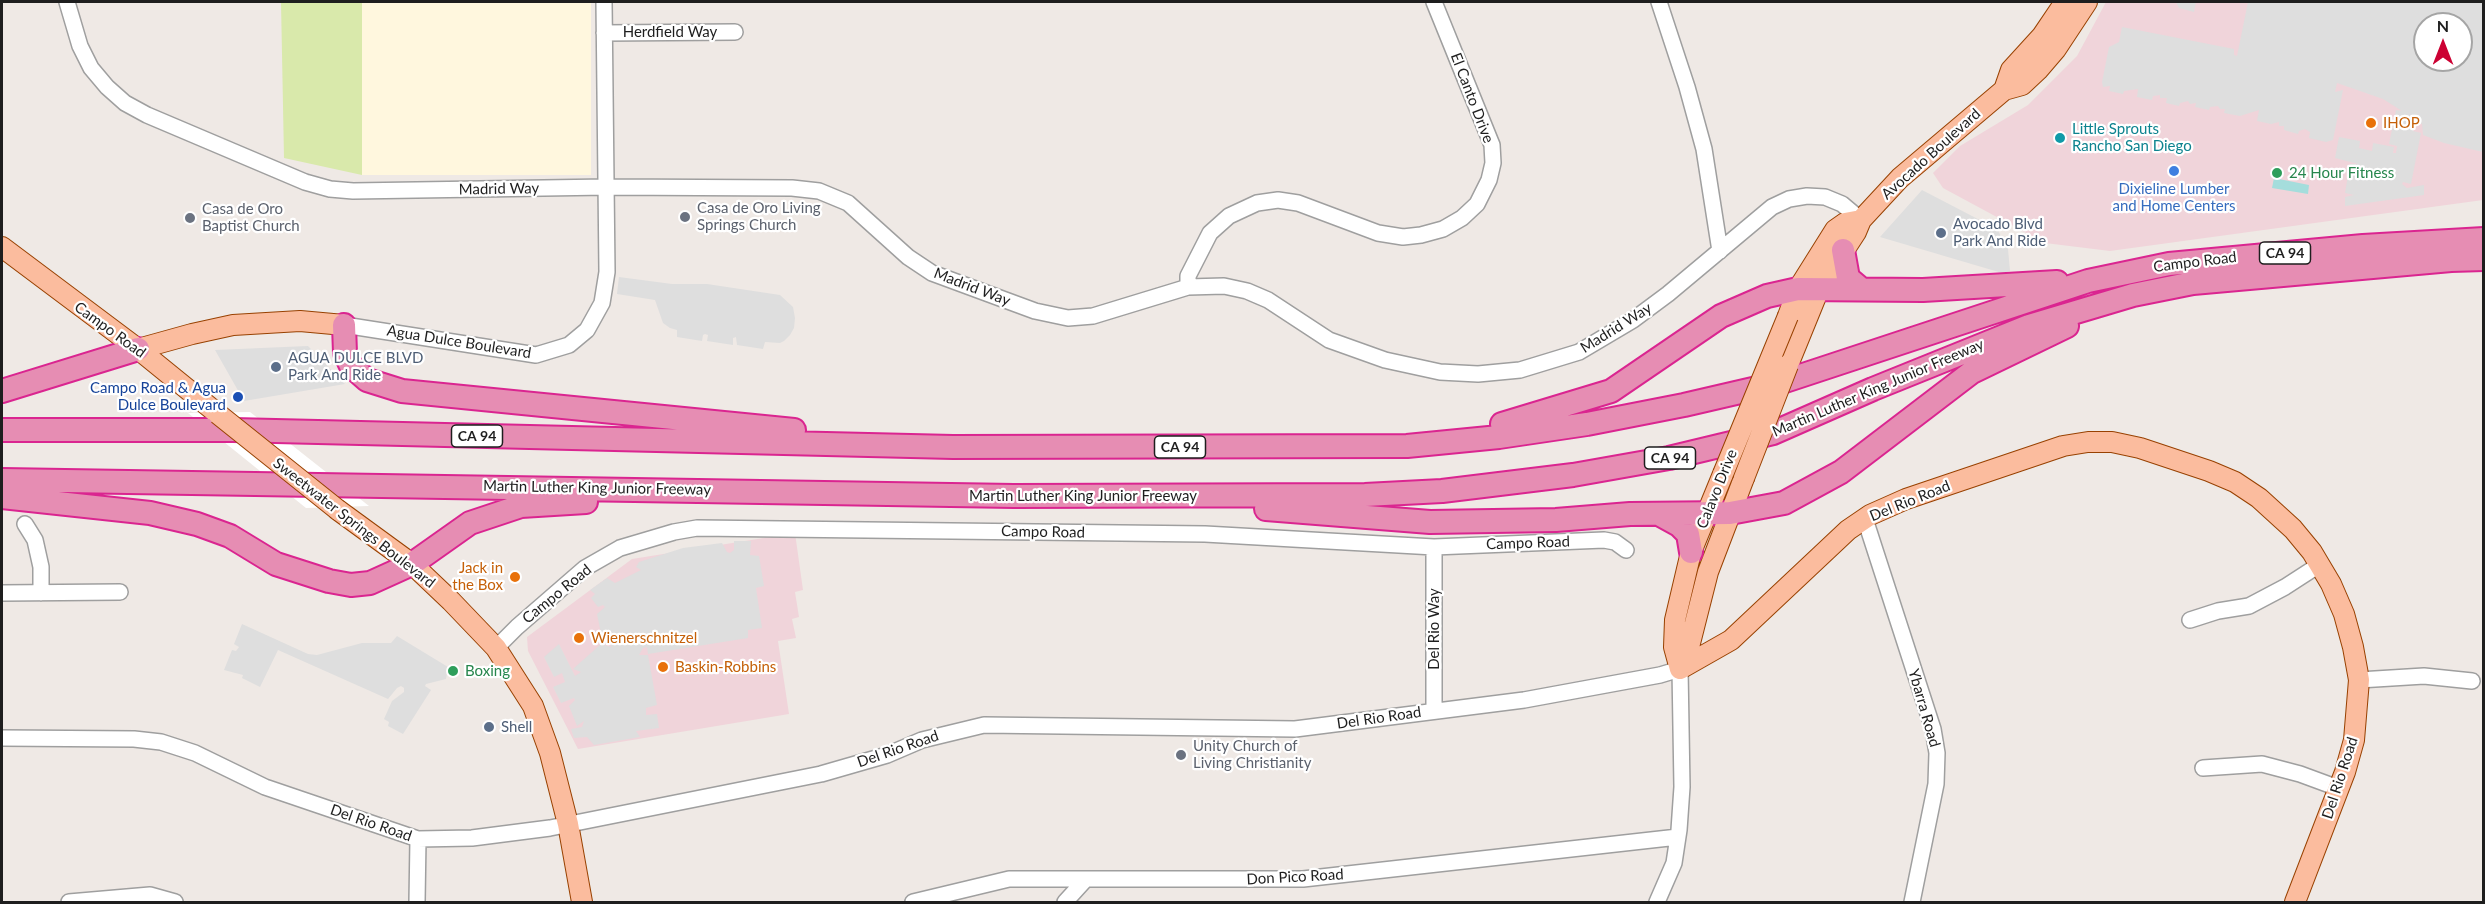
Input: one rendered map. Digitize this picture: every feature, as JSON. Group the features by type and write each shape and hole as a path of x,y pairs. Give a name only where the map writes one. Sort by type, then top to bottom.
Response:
{"highway":[{"name":"Campo Road","path":"2088,281 2169,264 2362,246 2484,239"},
{"path":"1843,250 1848,278 1861,289"},
{"name":"Campo Road","path":"2133,295 2193,283 2484,259"},
{"path":"1407,446 1528,417 1611,391 1721,316 1767,296 1809,289 1923,290 2088,281"},
{"name":"Martin Luther King Junior Freeway","path":"2,430 233,430 953,447 1407,446 1499,437 1587,424 1779,383 2088,281"},
{"path":"1180,497 1252,507 1409,522 1556,520 1659,514 1730,513 1784,503 1840,472 1972,372 2133,295"},
{"name":"Martin Luther King Junior Freeway","path":"2,480 1180,497 1365,495 1442,491 1573,475 1669,458 1773,433 1873,389 2029,326 2133,295"},
{"path":"344,325 345,353 351,366 368,380 402,391 953,447"},
{"path":"2,391 138,349"},
{"path":"2,497 150,513 198,524 230,536 276,564 329,581 351,585 370,582 412,564 470,523 521,506 731,496 894,494"},
{"path":"1659,514 1679,525 1688,534 1691,552"}],"main road":[{"path":"2045,61 2042,51 2068,11 2067,2"},
{"name":"Avocado Boulevard","path":"2004,90 2011,70 2042,36 2067,2"},
{"name":"Avocado Boulevard","path":"1809,289 1843,250 1856,232 1861,220 1900,178 2004,90 2022,86 2045,61 2087,2"},
{"name":"Avocado Boulevard","path":"1770,410 1797,318 1835,230 1845,223 1861,220"},
{"name":"Campo Road","path":"2,247 138,349 218,414"},
{"name":"Calavo Drive","path":"1680,669 1674,647 1675,621 1691,552 1723,474 1797,318"},
{"name":"Agua Dulce Boulevard","path":"138,349 233,325 300,321 344,325"},
{"name":"Calavo Drive","path":"1680,669 1689,646 1708,572 1770,410"},
{"name":"Sweetwater Springs Boulevard","path":"218,414 338,510 412,564 452,601 496,648 533,706 550,753 568,824 582,903"},
{"name":"Del Rio Road","path":"1680,669 1731,640 1838,538 1865,519 1900,501 2063,446 2088,442 2112,442 2191,464 2222,476 2247,490 2282,518 2331,584 2344,614 2353,647 2359,680 2354,740 2295,903"}],"street":[{"name":"Madrid Way","path":"68,2 80,46 91,68 106,87 125,103 147,115 305,182 330,189 353,191 607,187 792,188 819,191 848,203 901,250 932,273 1035,311 1080,318 1105,314 1188,287 1218,285 1247,291 1268,300 1329,340 1384,360 1440,372 1497,374 1550,363 1579,352 1659,301 1772,207 1797,197 1816,196 1834,200 1861,220"},
{"name":"Agua Dulce Boulevard","path":"344,325 526,355 548,353 569,345 587,330 594,321 605,293 607,272 604,2"},
{"name":"El Canto Drive","path":"1188,287 1188,276 1210,233 1229,216 1257,203 1278,200 1298,202 1378,233 1403,237 1443,229 1462,218 1477,204 1490,180 1491,145 1434,2"},
{"path":"1659,2 1701,137 1720,251"},
{"name":"Herdfield Way","path":"604,33 735,32"},
{"name":"Ybarra Road","path":"1865,519 1933,729 1937,753 1936,784 1912,903"},
{"path":"25,524 35,540 41,567 41,593"},
{"name":"Campo Road","path":"496,648 516,627 585,568 620,548 674,532 698,528 1205,534 1434,547 1604,540 1615,542 1626,550"},
{"name":"Del Rio Way","path":"1434,547 1434,711"},
{"path":"2190,620 2218,611 2249,606 2319,565"},
{"path":"2,593 120,592"},
{"name":"Del Rio Road","path":"2,738 134,739 161,742 195,753 265,787 418,839 472,838 568,824 821,774 887,755 922,740 984,725 1280,730 1524,700 1660,675 1680,669"},
{"name":"Calavo Drive","path":"1657,903 1674,863 1678,837 1682,787 1680,669"},
{"path":"2359,680 2424,676 2472,681"},
{"path":"2203,768 2262,764 2300,774 2338,788"},
{"name":"Don Pico Road","path":"914,903 1009,879 1303,879 1678,837"},
{"path":"417,903 418,839"},
{"path":"1065,903 1086,879"},
{"path":"69,903 150,895 175,903"}],"shaded area":[{"path":"362,2 591,2 591,175 362,175"},
{"path":"2106,2 2483,2 2483,200 2110,251 2045,243 1943,188 1933,173 1960,146 2028,105 2077,56"},
{"path":"2176,2 2196,2 2194,12 2179,8"},
{"path":"2248,2 2483,2 2483,152 2444,143 2423,135 2422,124 2416,122 2413,131 2421,133 2411,184 2403,182 2402,184 2407,188 2424,185 2424,195 2345,206 2345,197 2354,195 2345,193 2350,164 2358,164 2335,158 2339,137 2360,141 2359,148 2372,151 2373,143 2394,147 2393,153 2396,153 2397,146 2389,144 2396,110 2402,111 2383,99 2337,83 2335,92 2343,90 2333,140 2326,142 2309,138 2310,132 2305,129 2299,131 2298,134 2284,130 2284,126 2279,126 2279,122 2271,124 2257,121 2259,110 2240,116 2224,113 2225,109 2220,109 2218,106 2210,107 2209,110 2195,107 2196,103 2190,104 2188,101 2180,103 2179,106 2166,103 2167,98 2160,98 2160,95 2153,96 2152,100 2137,97 2138,89 2124,91 2123,94 2109,91 2110,86 2103,87 2109,47 2119,42 2122,27 2234,49 2234,55 2237,56"},
{"name":"Avocado Blvd Park And Ride","path":"1922,190 1997,229 2008,249 2010,271 2002,273 1880,237"},
{"path":"619,277 672,284 707,284 780,295 793,307 794,328 784,341 765,342 763,349 737,345 736,337 733,338 733,345 707,341 708,335 705,334 702,341 677,337 677,330 663,323 655,300 617,294"},
{"name":"AGUA DULCE BLVD Park And Ride","path":"308,346 345,384 244,401 215,350"},
{"path":"795,533 803,590 795,592 799,617 792,619 796,638 778,641 789,714 578,749 528,651 527,637 632,559"},
{"path":"734,541 751,541 750,555 759,556 764,586 756,588 762,628 748,630 748,638 648,654 647,647 643,648 639,655 648,655 657,705 646,708 646,715 657,714 659,728 636,731 640,737 594,745 587,737 574,738 571,729 582,727 584,721 577,726 569,706 575,700 574,698 561,703 553,687 565,682 562,673 554,677 544,657 559,644 575,676 581,672 573,669 601,644 611,647 610,638 603,643 597,614 605,607 603,605 598,607 591,598 595,594 590,590 607,578 615,583 641,570 636,567 639,562 683,548 722,543 730,553 734,550"},
{"path":"242,624 308,654 317,655 362,643 391,643 397,636 448,667 446,679 426,684 425,686 431,690 403,734 388,726 389,722 384,719 392,701 404,692 401,686 388,699 278,650 260,687 242,678 243,675 224,670 232,650 236,651 239,647 234,644"}],"green space":[{"path":"281,2 362,2 362,175 284,158"}],"water":[{"path":"2274,178 2309,185 2308,194 2272,188"}],"pier":[{"path":"250,412 369,506 306,508 188,413"}],"place":[{"name":"IHOP","path":"2371,123"},
{"name":"Little Sprouts Rancho San Diego","path":"2060,138"},
{"name":"Dixieline Lumber and Home Centers","path":"2174,171"},
{"name":"24 Hour Fitness","path":"2277,173"},
{"name":"Casa de Oro Living Springs Church","path":"685,217"},
{"name":"Casa de Oro Baptist Church","path":"190,218"},
{"name":"Avocado Blvd Park And Ride","path":"1941,233"},
{"name":"AGUA DULCE BLVD Park And Ride","path":"276,367"},
{"name":"Campo Road & Agua Dulce Boulevard","path":"238,397"},
{"name":"Jack in the Box","path":"515,577"},
{"name":"Wienerschnitzel","path":"579,638"},
{"name":"Baskin-Robbins","path":"663,667"},
{"name":"Boxing","path":"453,671"},
{"name":"Shell","path":"489,727"},
{"name":"Unity Church of Living Christianity","path":"1181,755"}]}
